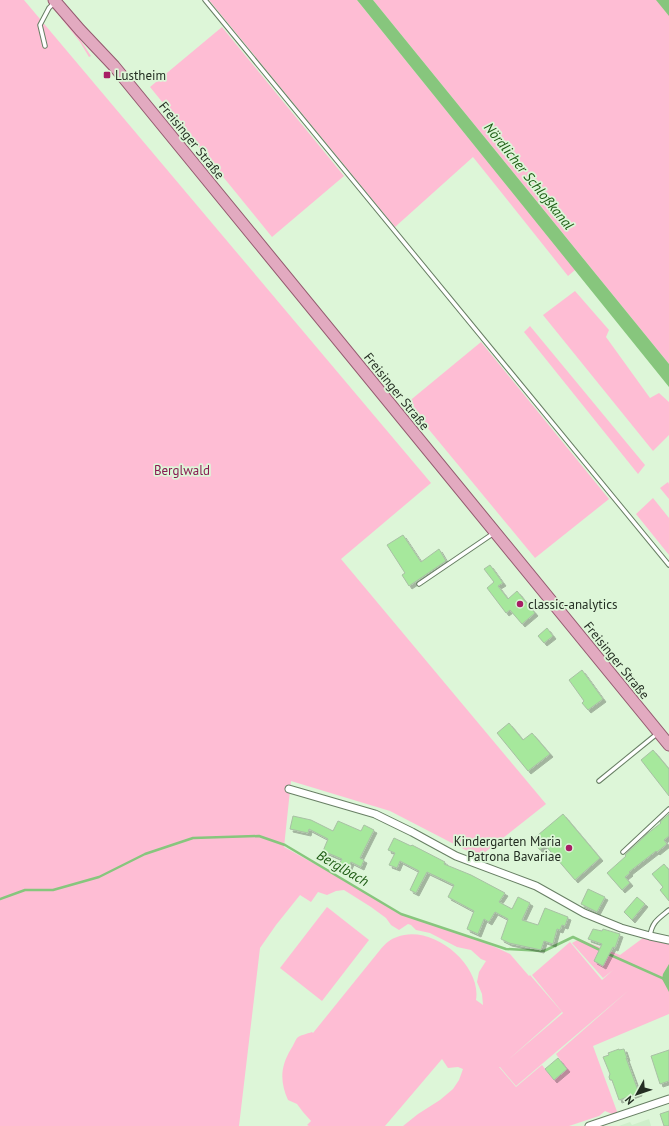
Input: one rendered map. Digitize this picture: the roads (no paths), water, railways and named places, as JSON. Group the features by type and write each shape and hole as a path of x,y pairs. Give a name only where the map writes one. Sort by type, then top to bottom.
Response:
{"main road":[{"name":"Freisinger Straße","path":"58,1 80,30 114,66 669,745"}],"street":[{"path":"289,789 375,814 456,856 536,886 584,913 621,928 669,940"},
{"path":"589,1126 669,1099"}],"lane":[{"path":"205,0 669,565"},
{"path":"44,46 40,25 49,8 58,1"},
{"path":"419,584 495,533"},
{"path":"599,781 659,733"},
{"path":"623,852 669,810"},
{"path":"650,936 655,922 669,910"}],"waterway":[{"name":"Berglbach","path":"0,899 25,890 53,890 99,877 145,854 193,838 259,836 285,845 401,914 506,949 544,951 573,937 602,951"},
{"name":"Berglbach","path":"606,953 669,981"}],"place":[{"name":"Lustheim","path":"107,75"},
{"name":"classic-analytics","path":"520,604"},
{"name":"Kindergarten Maria Patrona Bavariae","path":"569,848"}],"water label":[{"name":"Nördlicher Schloßkanal","path":"529,176"}],"park label":[{"name":"Berglwald","path":"182,470"}]}
